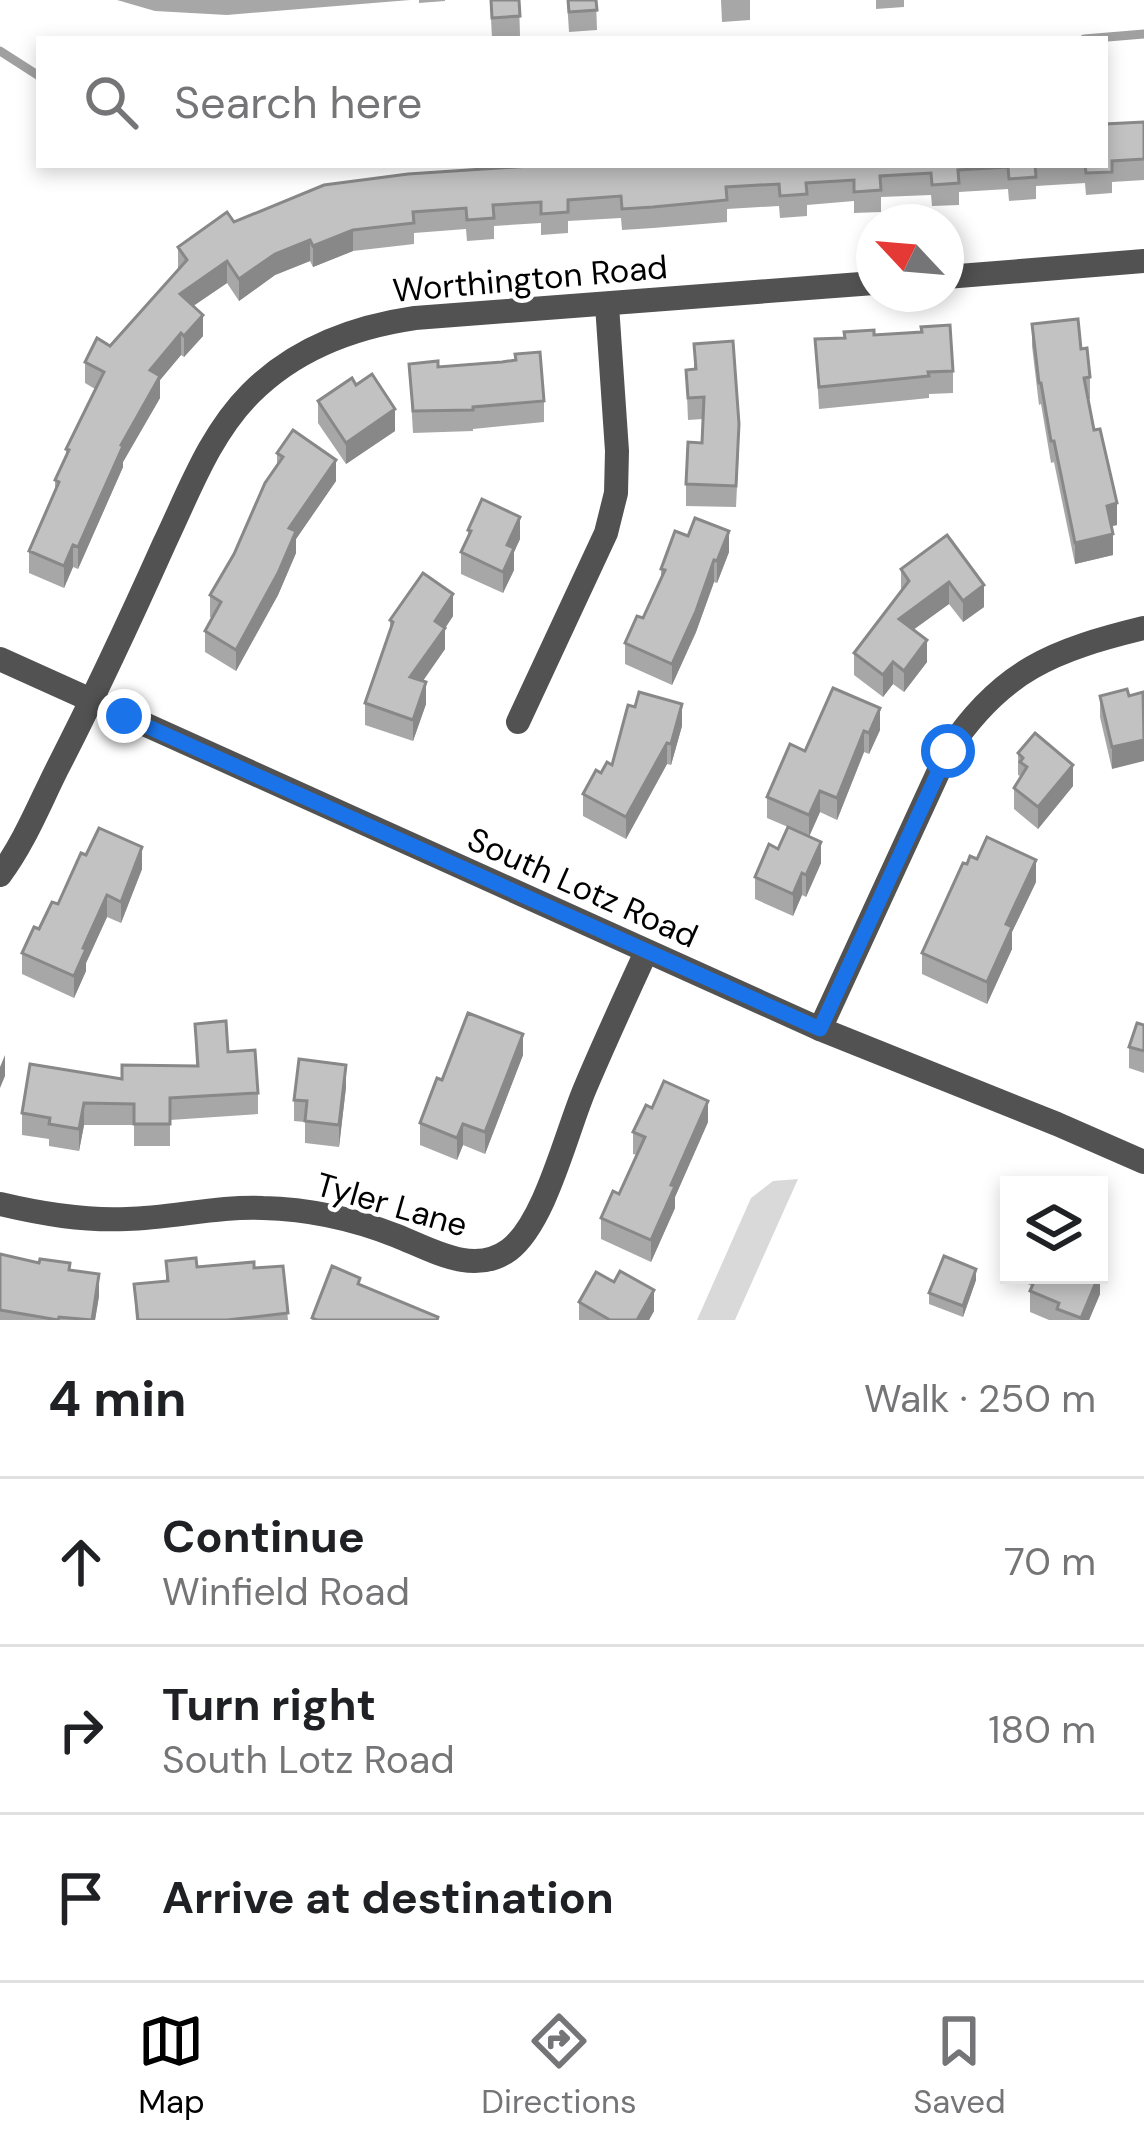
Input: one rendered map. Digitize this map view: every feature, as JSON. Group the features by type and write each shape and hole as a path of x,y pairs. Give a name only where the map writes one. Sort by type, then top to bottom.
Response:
{"street":[{"path":"964,276 1144,261"},
{"name":"Worthington Road","path":"0,874 92,701 207,452 233,413 273,374 320,344 378,323 856,284"},
{"path":"518,722 605,533 616,493 607,305"},
{"path":"820,1029 962,729 1018,676 1041,662 1083,643 1144,628"},
{"name":"South Lotz Road","path":"0,659 820,1029 1144,1162"},
{"name":"Tyler Lane","path":"0,1204 82,1219 230,1208 303,1211 376,1228 452,1258 495,1258 525,1234 537,1213 584,1089 646,952"}],"shaded area":[{"path":"798,1179 735,1320 697,1320 751,1198 773,1181"}],"building":[{"path":"491,0 519,0 520,16 492,18"},
{"path":"568,0 596,0 597,10 569,12"},
{"path":"1144,122 1144,159 1112,161 1112,172 1086,173 1085,168 1108,168 1108,124"},
{"path":"500,168 991,168 958,170 959,183 932,185 931,173 880,176 881,190 854,192 854,180 806,183 807,194 780,196 779,184 726,187 727,200 653,207 622,209 621,196 568,200 568,212 541,214 541,202 493,205 494,218 467,220 466,208 413,212 414,223 353,230 313,246 310,240 275,254 239,279 227,261 180,294 203,315 150,370 160,376 121,445 78,547 73,545 64,566 29,551 59,482 55,480 66,449 104,372 85,362 97,338 110,346 187,260 178,247 227,212 234,222 324,185"},
{"path":"1008,168 1035,168 1036,177 1009,179"},
{"path":"1078,319 1081,349 1087,348 1090,377 1084,378 1094,430 1100,429 1117,503 1107,506 1113,534 1075,543 1039,383 1032,324"},
{"path":"950,325 953,371 819,387 815,339 874,330 874,335 922,332 921,327"},
{"path":"733,341 739,424 736,486 686,484 688,442 702,443 704,397 688,398 686,370 696,369 694,344"},
{"path":"540,352 544,401 413,411 409,364 438,361 438,367 502,362 516,360 515,354"},
{"path":"372,374 395,409 346,443 318,401 352,378 356,385"},
{"path":"293,430 336,460 289,528 296,531 278,573 236,650 205,631 221,602 210,595 265,483 283,457 277,453"},
{"path":"482,499 520,517 507,545 514,548 503,572 461,552"},
{"path":"695,518 729,531 672,664 625,643 637,616 643,618 665,570 661,569 675,531 688,536"},
{"path":"947,535 984,585 963,601 949,582 899,619 927,640 904,671 893,662 883,675 854,653 909,581 901,569"},
{"path":"423,573 453,594 435,621 445,628 410,677 426,682 413,720 365,703 390,620"},
{"path":"833,688 880,708 869,733 864,731 837,798 820,791 809,815 767,797 790,744 805,751"},
{"path":"1127,689 1129,696 1143,692 1144,740 1112,747 1100,696"},
{"path":"639,692 682,704 671,744 667,743 626,817 583,794 596,770 601,773 607,762 612,765 628,705 635,707"},
{"path":"1035,733 1073,765 1038,807 1014,788 1027,767 1018,753"},
{"path":"788,827 821,842 793,894 755,877 769,844 778,849"},
{"path":"99,828 142,847 121,902 107,895 74,976 22,953 52,902 58,904 81,853 86,855"},
{"path":"987,837 1036,860 1006,924 1012,927 987,982 922,953 963,863 970,856 977,859"},
{"path":"468,1013 523,1034 485,1132 463,1124 457,1138 420,1123"},
{"path":"226,1021 228,1052 255,1050 258,1093 170,1098 170,1124 134,1124 134,1104 84,1103 79,1129 22,1113 30,1064 122,1079 122,1065 198,1066 195,1024"},
{"path":"1137,1023 1144,1025 1144,1051 1129,1047"},
{"path":"299,1059 346,1065 339,1125 305,1121 307,1101 294,1100"},
{"path":"664,1081 708,1101 651,1240 601,1218 613,1191 619,1194 645,1137 633,1132 646,1105 652,1108"},
{"path":"0,1254 39,1263 40,1259 70,1263 69,1270 99,1274 92,1320 58,1320 0,1310"},
{"path":"944,1256 976,1269 963,1306 929,1293"},
{"path":"196,1258 197,1267 254,1262 254,1268 283,1266 288,1313 227,1320 138,1320 134,1284 168,1281 166,1261"},
{"path":"332,1266 360,1278 358,1284 437,1320 312,1318"},
{"path":"620,1271 654,1290 637,1320 610,1320 579,1302 596,1272 614,1282"},
{"path":"1033,1284 1095,1284 1081,1318 1030,1291"}],"waterway":[{"path":"1108,37 1144,34"},
{"path":"0,51 36,74"}],"route":[{"path":"124,716 820,1029 948,751"}]}
